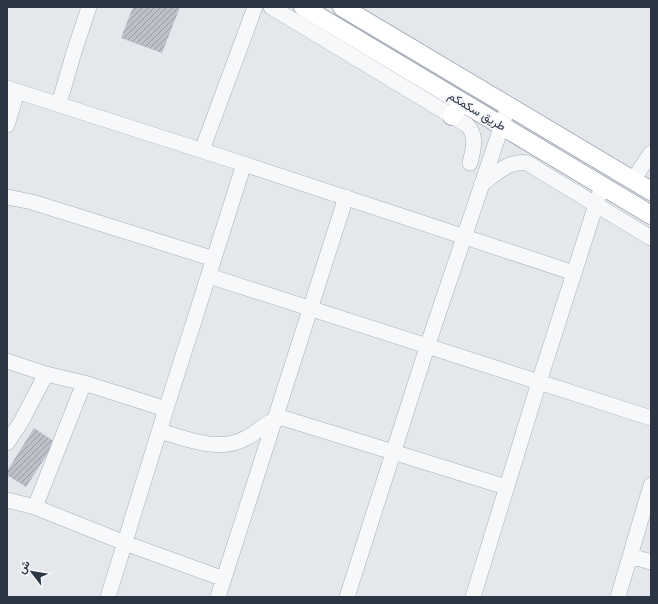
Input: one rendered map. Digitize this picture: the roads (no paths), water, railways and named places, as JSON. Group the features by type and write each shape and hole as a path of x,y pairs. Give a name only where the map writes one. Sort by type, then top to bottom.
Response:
{"main road":[{"name":"طريق سكمكم","path":"303,7 457,109 502,125 651,215"},
{"name":"طريق سكمكم","path":"342,7 651,191"}],"street":[{"path":"59,104 89,7"},
{"path":"202,150 255,7"},
{"path":"271,7 457,109 473,134 474,144 470,163"},
{"path":"7,125 12,90 202,150 574,273"},
{"path":"347,597 427,347 508,107"},
{"path":"633,180 649,161"},
{"path":"481,185 510,164 516,162 527,162 651,238"},
{"path":"108,597 244,164"},
{"path":"473,597 506,487 602,186"},
{"path":"7,197 32,202 214,259"},
{"path":"218,597 346,197"},
{"path":"209,276 651,418"},
{"path":"7,361 166,409"},
{"path":"7,443 21,422 46,374"},
{"path":"36,507 84,383"},
{"path":"160,431 193,441 209,444 226,444 245,439 275,418 283,418 506,487"},
{"path":"618,597 651,485"},
{"path":"7,501 36,507 125,543 224,579"},
{"path":"630,556 651,562"}]}
